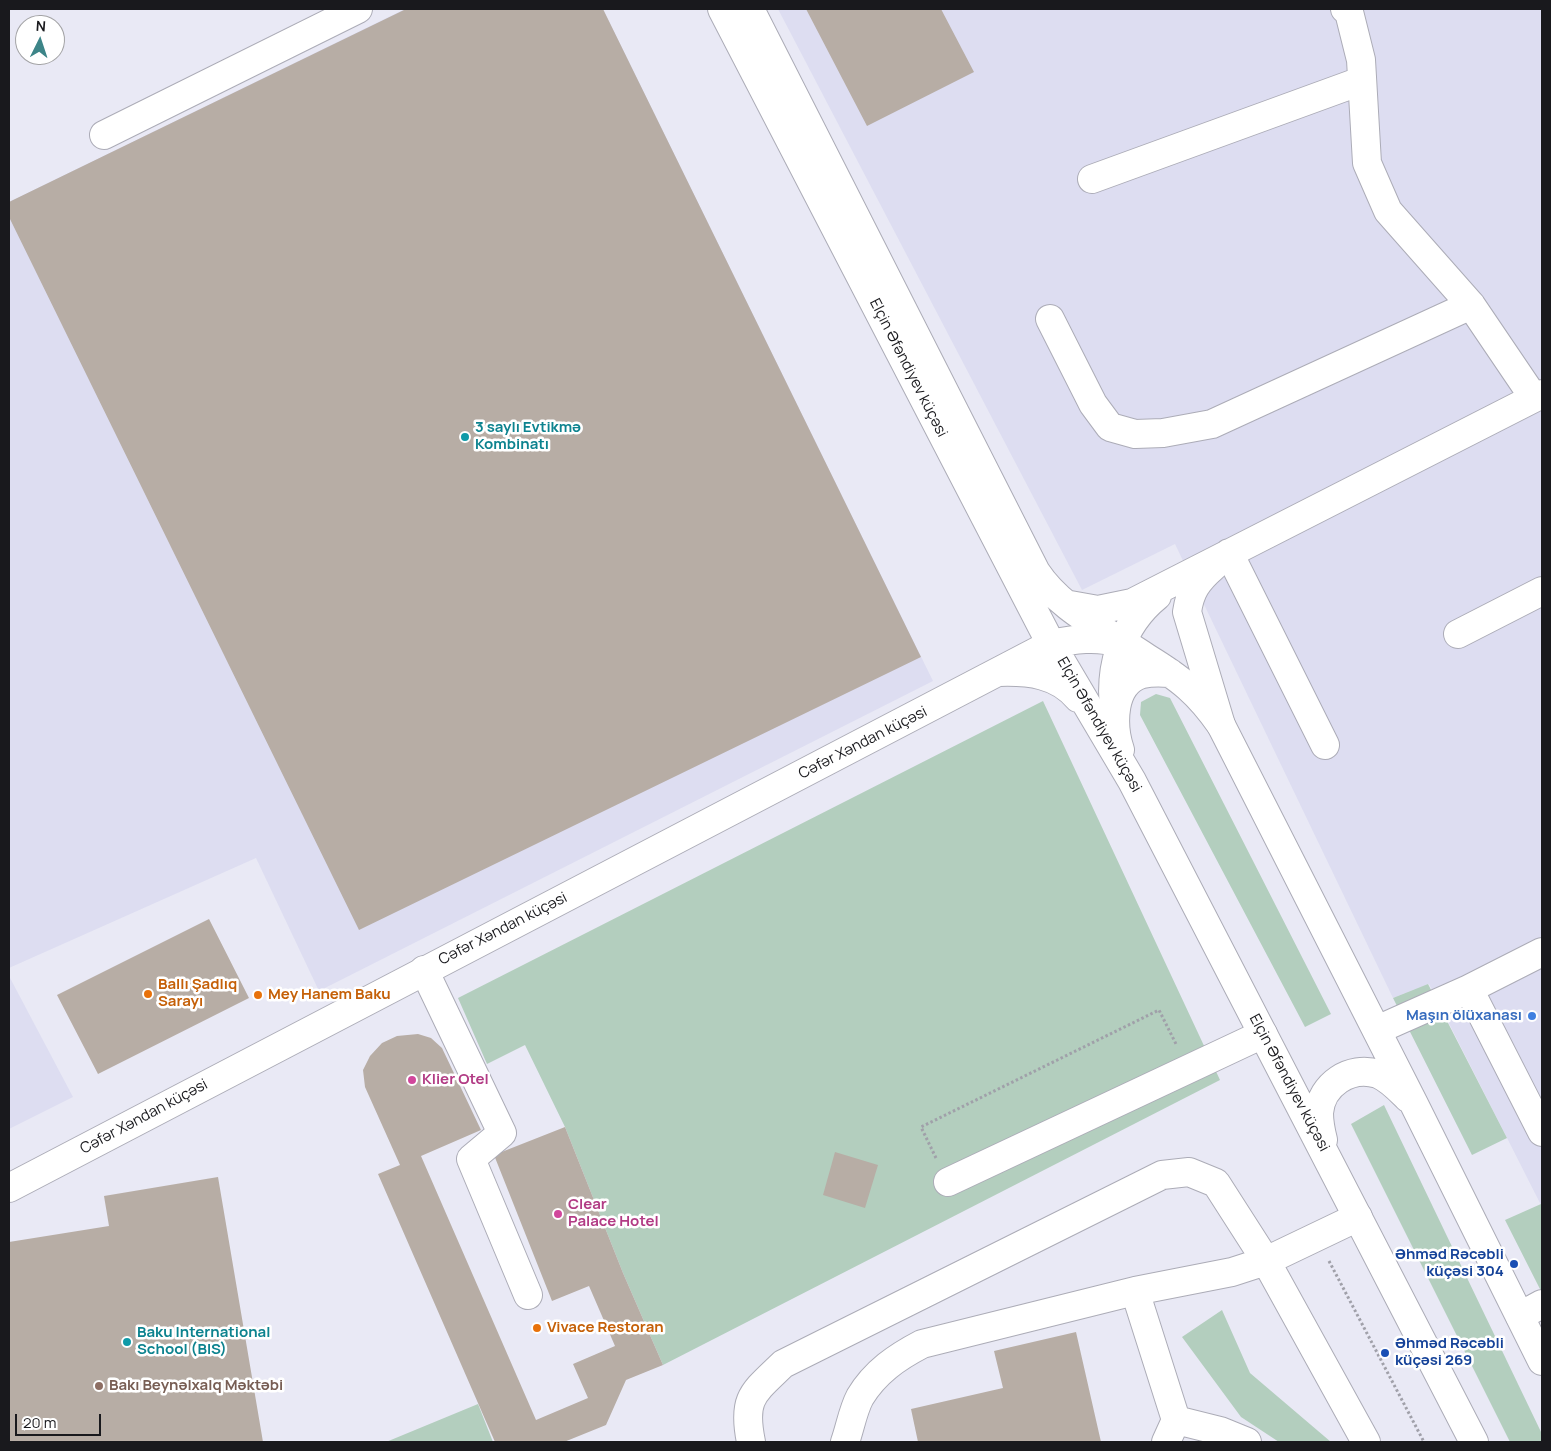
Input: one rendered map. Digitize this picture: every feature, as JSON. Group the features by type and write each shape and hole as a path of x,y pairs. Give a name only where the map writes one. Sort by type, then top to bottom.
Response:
{"main road":[{"path":"104,135 358,9"},
{"name":"Elçin Əfəndiyev küçəsi","path":"722,9 1051,644 1106,720 1132,781 1324,1148 1474,1442"},
{"name":"Elçin Əfəndiyev küçəsi","path":"750,9 1029,559 1044,584 1064,603 1170,672 1197,693 1221,725"},
{"path":"1064,603 1082,608 1115,608 1132,603 1538,396 1472,305 1388,211 1367,163 1361,60 1349,12 1345,9"},
{"path":"1092,179 1361,81"},
{"path":"1050,319 1093,404 1110,427 1135,434 1144,434 1164,433 1212,424 1472,305"},
{"path":"1229,553 1198,580 1190,595 1187,612 1221,725 1414,1104 1531,1310 1542,1361"},
{"path":"1229,553 1324,745"},
{"path":"1106,720 1118,654 1123,643 1136,616 1169,585"},
{"path":"1458,634 1542,591"},
{"path":"1051,644 1086,639 1123,643"},
{"name":"Cəfər Xəndan küçəsi","path":"9,1188 1051,644"},
{"path":"999,672 1031,672 1060,682 1106,720"},
{"path":"1106,720 1130,680 1140,674 1170,672"},
{"path":"1377,1030 1469,989 1542,952"},
{"path":"424,970 502,1133 471,1159 528,1295"},
{"path":"1469,989 1542,1132"},
{"path":"948,1182 1263,1034"},
{"path":"1324,1148 1319,1114 1322,1097 1330,1086 1343,1076 1361,1073 1377,1074 1390,1081 1414,1104"},
{"path":"751,1442 746,1419 754,1392 783,1364 1162,1175 1189,1172 1216,1183 1266,1261 1366,1442"},
{"path":"845,1442 860,1398 878,1374 896,1357 922,1344 1135,1291 1232,1272 1266,1261 1358,1217"},
{"path":"1135,1291 1171,1431 1220,1431 1247,1442"}],"path":[{"path":"948,1182 921,1128 1159,1010 1189,1069"},
{"path":"1317,1237 1424,1442"}],"shaded area":[{"name":"3 saylı Evtikmə Kombinatı","path":"405,9 603,9 933,681 319,991 256,858 9,968 9,202"},
{"path":"778,9 1542,9 1542,1207 1429,984 1393,998 1175,544 1082,590"},
{"path":"9,976 73,1097 9,1129"}],"green space":[{"path":"1156,694 1170,698 1331,1014 1305,1027 1140,715 1141,702"},
{"path":"1043,701 1220,1080 663,1365 623,1273 565,1127 525,1045 487,1064 458,998"},
{"path":"1428,984 1507,1138 1472,1155 1393,998"},
{"path":"1384,1105 1542,1434 1542,1442 1510,1442 1351,1124"},
{"path":"1541,1204 1542,1207 1542,1293 1505,1220"},
{"path":"1222,1310 1250,1373 1331,1442 1279,1442 1241,1417 1182,1337"},
{"path":"478,1404 493,1442 386,1442"}],"building":[{"name":"3 saylı Evtikmə Kombinatı","path":"406,9 603,9 921,657 359,930 9,217 9,202"},
{"path":"806,9 941,9 974,72 867,126"},
{"path":"209,919 249,998 98,1074 57,995"},
{"path":"418,1034 431,1038 442,1048 481,1130 421,1156 536,1420 588,1398 573,1364 615,1346 589,1286 552,1301 494,1155 565,1127 623,1273 663,1365 626,1380 606,1425 564,1442 495,1442 378,1174 400,1165 365,1087 363,1070 370,1056 382,1043 397,1036"},
{"path":"835,1152 878,1165 865,1208 823,1195"},
{"name":"Baku International School (BIS)","path":"218,1177 263,1442 9,1442 9,1242 109,1226 104,1196"},
{"path":"1076,1332 1101,1442 918,1442 911,1409 1003,1388 994,1351"}],"place":[{"name":"3 saylı Evtikmə Kombinatı","path":"465,437"},
{"name":"Ballı Şadlıq Sarayı","path":"148,994"},
{"name":"Mey Hanem Baku","path":"258,995"},
{"name":"Maşın ölüxanası","path":"1532,1016"},
{"name":"Klier Otel","path":"412,1080"},
{"name":"Clear Palace Hotel","path":"558,1214"},
{"name":"Əhməd Rəcəbli küçəsi 304","path":"1514,1264"},
{"name":"Vivace Restoran","path":"537,1328"},
{"name":"Baku International School (BIS)","path":"127,1342"},
{"name":"Əhməd Rəcəbli küçəsi 269","path":"1385,1353"},
{"name":"Bakı Beynəlxalq Məktəbi","path":"99,1386"}]}
